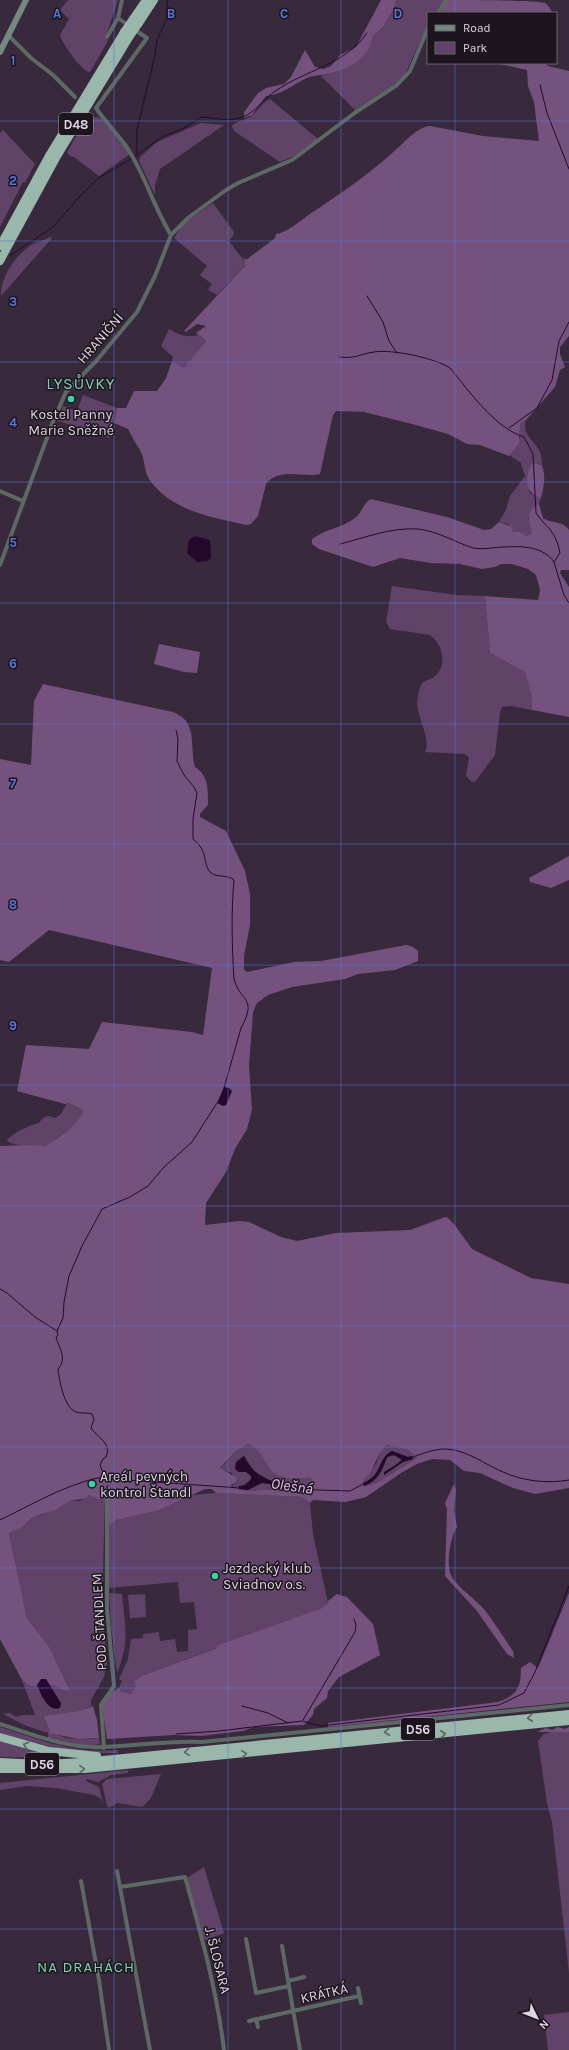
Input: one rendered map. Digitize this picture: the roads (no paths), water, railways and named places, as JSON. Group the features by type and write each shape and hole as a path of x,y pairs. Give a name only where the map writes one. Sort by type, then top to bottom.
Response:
{"highway":[{"name":"D48","path":"136,21 146,0"},
{"name":"D48","path":"0,246 53,148 127,34 154,0"},
{"name":"D48","path":"0,261 56,158 127,34"},
{"name":"D56","path":"0,1762 43,1764 148,1756 569,1714"},
{"name":"D56","path":"0,1769 85,1769 569,1722"},
{"path":"0,1737 33,1747 69,1754 88,1756 148,1756"},
{"path":"0,1774 43,1770"}],"main road":[{"path":"0,52 26,0"}],"street":[{"path":"107,37 118,18 122,0"},
{"path":"439,12 446,0"},
{"path":"118,18 147,38 96,108 134,158 144,174 159,213 171,235 188,218 226,190 238,183 292,160 356,112 397,86 410,71 427,30"},
{"path":"8,35 31,58 53,75 75,97"},
{"name":"HRANIČNÍ","path":"0,565 54,419 66,392 97,360 137,312 155,276 171,235"},
{"path":"0,491 23,501"},
{"name":"POD ŠTANDLEM","path":"104,1748 100,1705 114,1686 107,1610 107,1490"},
{"path":"0,1724 59,1743 104,1748 184,1741 202,1742 569,1705"},
{"path":"117,1871 150,2050"},
{"name":"J. ŠLOSARA","path":"120,1887 185,1877 203,1940 219,2009 224,2050"},
{"path":"81,1880 99,1980 109,2050"},
{"name":"KRÁTKÁ","path":"246,1939 256,1993 304,1977"},
{"name":"KRÁTKÁ","path":"282,1946 300,2050"},
{"name":"KRÁTKÁ","path":"358,1988 361,2003"},
{"name":"KRÁTKÁ","path":"249,2021 359,1996"},
{"path":"256,2020 258,2027"}],"waterway":[{"path":"137,154 137,130 155,55 157,39 167,19 167,0"},
{"path":"134,157 162,137 184,128 201,117 233,119 247,115 270,95 286,84 336,60 347,53 358,44 367,33"},
{"path":"540,85 547,113 569,169"},
{"path":"11,255 53,227 81,195 100,177 131,159"},
{"path":"367,296 383,322 389,341 397,353"},
{"path":"509,428 537,408 552,380 559,341 569,322"},
{"path":"340,357 354,357 382,351 413,355 443,364 450,368 483,408 503,426 524,437 533,454 536,513 551,530 556,539 560,553 554,562 564,595 569,603"},
{"path":"340,544 388,531 418,529 439,534 473,548 532,548 544,553 554,562"},
{"path":"176,730 178,739 177,761 184,775 197,793 193,819 193,839 201,848 210,872 212,874 228,877 234,880 232,905 234,979 240,992 246,1000 248,1010 241,1028 224,1088"},
{"path":"105,1478 100,1465 106,1457 107,1448 103,1441 91,1428 94,1419 92,1414 78,1413 68,1405 63,1393 58,1369 61,1365 62,1358 61,1350 56,1338 58,1335 57,1331 63,1318 64,1302 69,1276 82,1246 102,1209 130,1197 148,1186 163,1168 192,1142 217,1103"},
{"path":"0,1289 7,1293 35,1317 57,1331"},
{"name":"Olešná","path":"413,1457 437,1450 454,1450 519,1478 544,1482 569,1480"},
{"name":"Olešná","path":"0,1520 60,1491 84,1481 97,1478 240,1488"},
{"name":"Olešná","path":"277,1484 291,1489 350,1491 363,1484"},
{"path":"176,1734 219,1731 302,1721 321,1726 499,1705 524,1693 535,1672 569,1586"},
{"path":"303,1720 355,1632 356,1625 354,1619"},
{"path":"242,1706 268,1713 288,1723"}],"place":[{"name":"Kostel Panny Marie Sněžné","path":"71,399"},
{"name":"Areál pevných kontrol Štandl","path":"92,1484"},
{"name":"Jezdecký klub Sviadnov o.s.","path":"215,1576"}],"district":[{"name":"LYSŮVKY","path":"81,383"},
{"name":"NA DRAHÁCH","path":"86,1967"}]}
